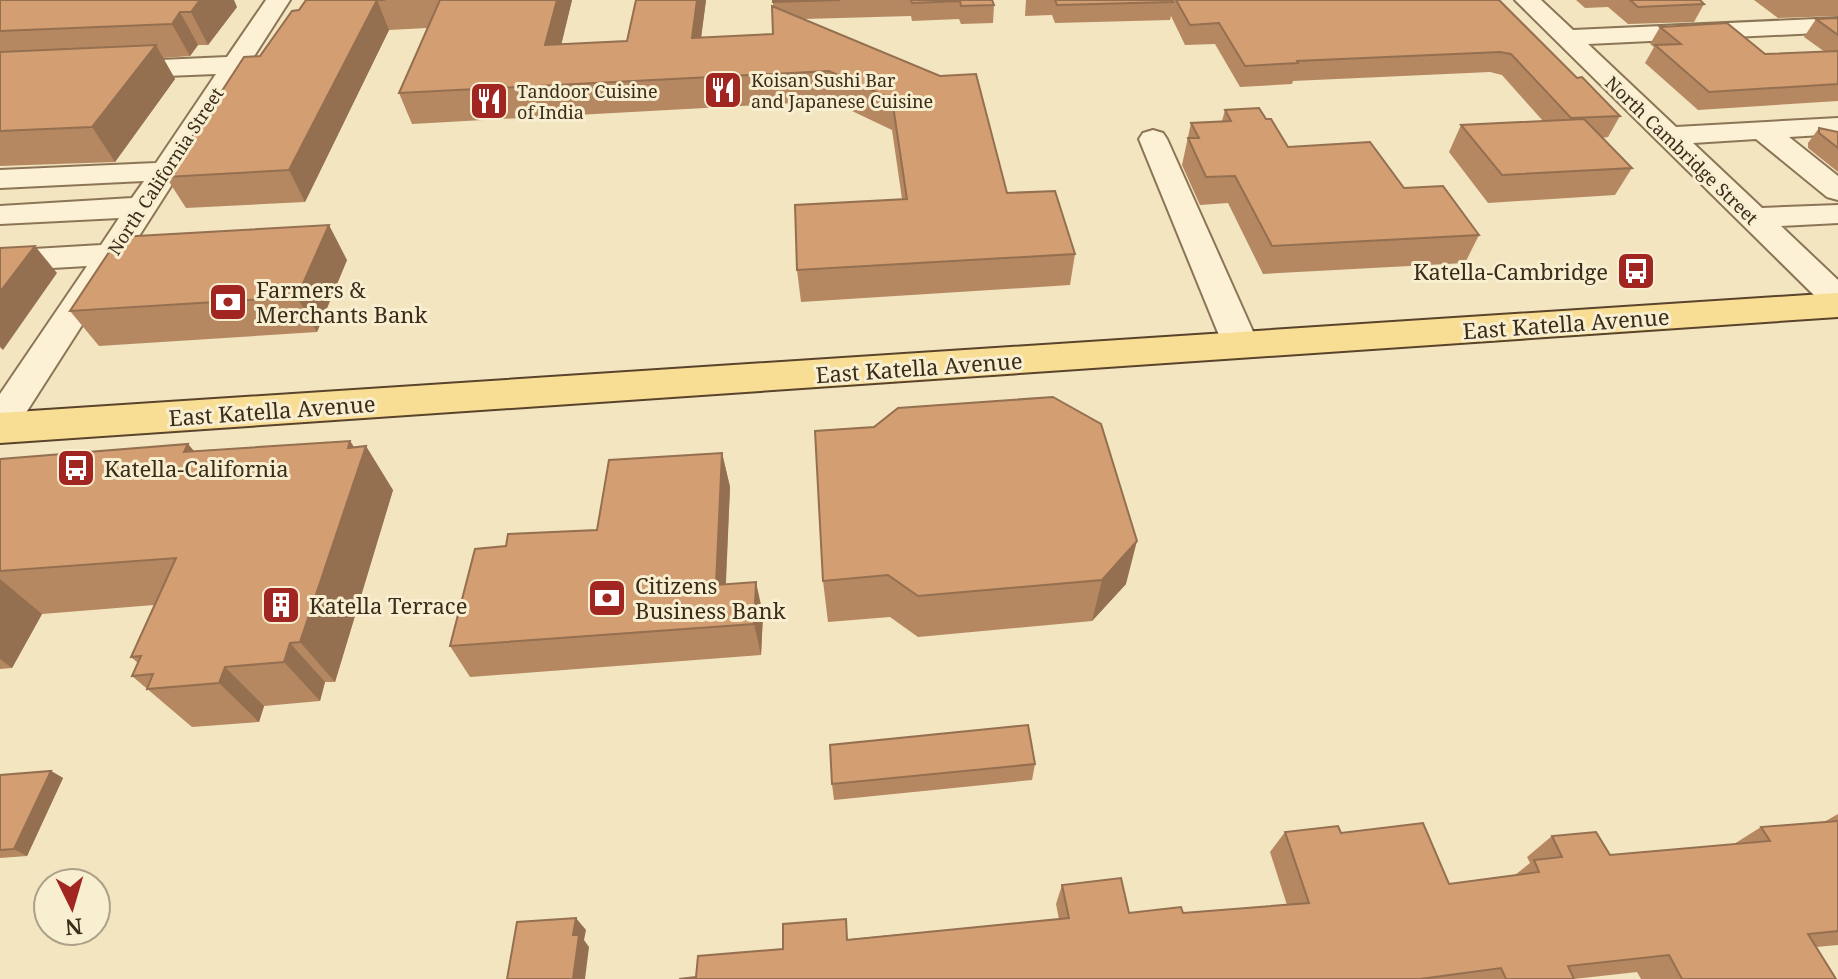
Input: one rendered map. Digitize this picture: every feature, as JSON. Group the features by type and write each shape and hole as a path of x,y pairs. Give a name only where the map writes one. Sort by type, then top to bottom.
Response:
{"main road":[{"name":"East Katella Avenue","path":"0,425 1241,345 1838,302"}],"street":[{"name":"North California Street","path":"0,425 278,0"},
{"name":"North Cambridge Street","path":"1527,0 1838,302"},
{"path":"1566,38 1838,25"},
{"path":"94,71 235,65"},
{"path":"1668,136 1838,126"},
{"path":"1763,131 1838,191"},
{"path":"1153,139 1241,345"},
{"path":"0,179 165,171"},
{"path":"0,215 142,207"},
{"path":"1754,218 1838,214"},
{"path":"0,261 111,254"}],"building":[{"path":"0,0 200,0 191,12 180,12 172,24 0,31"},
{"path":"306,0 377,0 289,170 166,177 244,57 260,56 292,11 299,10"},
{"path":"440,0 557,0 545,45 627,41 636,0 697,0 692,38 773,34 772,6 940,76 976,74 1007,193 1055,191 1075,254 797,270 795,205 907,199 892,99 829,71 399,93"},
{"path":"773,0 840,0 773,2"},
{"path":"911,0 992,0 994,5 961,6 960,1 912,3"},
{"path":"1055,0 1172,0 1173,2 1057,5"},
{"path":"1176,0 1499,0 1620,116 1571,118 1511,54 1500,52 1245,66 1219,23 1190,25"},
{"path":"1630,0 1700,0 1704,4 1638,7"},
{"path":"1838,18 1838,35 1816,19"},
{"path":"1727,23 1765,54 1838,51 1838,84 1709,92 1655,45 1681,44 1660,27"},
{"path":"156,45 92,127 0,131 0,52"},
{"path":"1259,108 1266,119 1271,119 1288,147 1370,142 1404,188 1443,186 1479,235 1272,246 1235,176 1206,177 1188,138 1199,138 1191,123 1231,121 1225,110"},
{"path":"1584,119 1632,168 1502,175 1461,125"},
{"path":"1819,128 1838,132 1838,148 1819,133"},
{"path":"329,225 297,297 70,311 119,237"},
{"path":"35,246 0,292 0,248"},
{"path":"1053,397 1101,424 1137,541 1102,580 918,596 888,575 823,581 815,431 874,427 898,408"},
{"name":"Katella Terrace","path":"350,441 348,448 366,446 300,642 290,643 284,662 225,667 219,683 147,689 153,674 132,676 141,656 131,657 176,558 0,571 0,459 188,444 184,452"},
{"name":"Citizens Business Bank","path":"722,453 716,585 756,582 754,624 450,646 475,549 506,546 508,534 597,530 609,460"},
{"path":"1028,725 1035,764 832,784 830,745"},
{"path":"51,771 14,849 0,850 0,775"},
{"path":"1838,821 1838,931 1808,934 1836,979 1682,979 1669,955 1568,966 1574,979 1506,979 1501,968 1420,979 679,979 696,977 698,956 783,949 783,924 846,919 847,940 1069,918 1062,885 1121,878 1129,913 1181,907 1183,913 1309,903 1285,832 1338,826 1341,833 1423,823 1449,884 1539,872 1534,860 1562,857 1552,836 1596,832 1610,855 1770,841 1761,827"},
{"path":"576,918 573,935 579,935 573,979 507,979 517,922"}],"place":[{"name":"Koisan Sushi Bar and Japanese Cuisine","path":"723,90"},
{"name":"Tandoor Cuisine of India","path":"489,101"},
{"name":"Katella-Cambridge","path":"1636,271"},
{"name":"Farmers & Merchants Bank","path":"228,302"},
{"name":"Katella-California","path":"76,468"},
{"name":"Citizens Business Bank","path":"607,598"},
{"name":"Katella Terrace","path":"281,605"}]}
